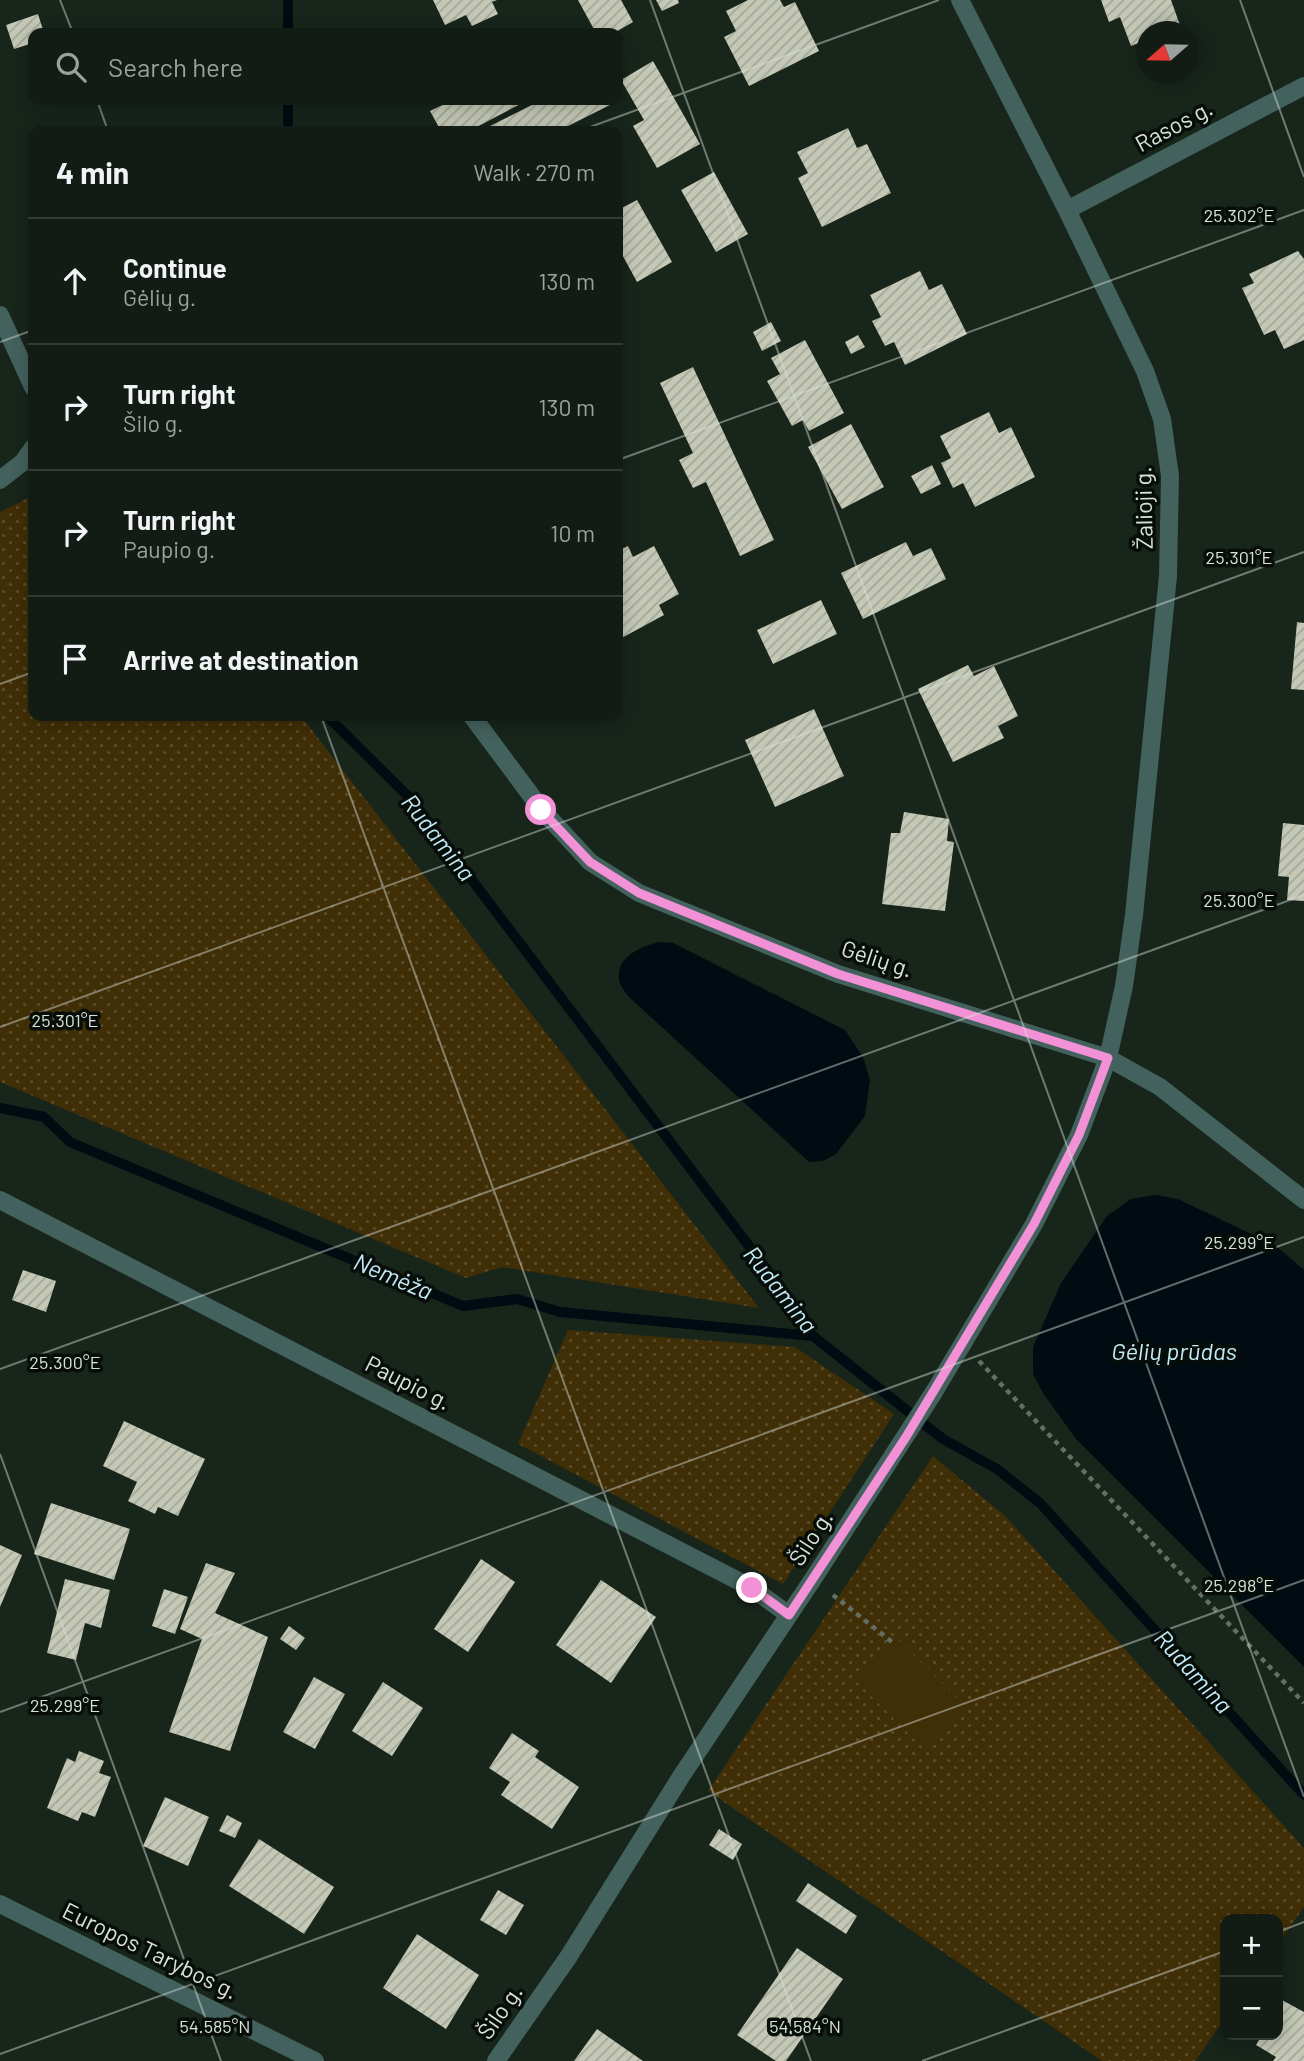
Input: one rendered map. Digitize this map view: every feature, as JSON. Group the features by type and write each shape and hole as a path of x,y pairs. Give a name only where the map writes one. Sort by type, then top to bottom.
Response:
{"street":[{"name":"Žalioji g.","path":"960,0 1145,371 1162,419 1171,476 1168,576 1134,915 1124,986 1108,1058"},
{"name":"Rasos g.","path":"1067,210 1304,86"},
{"path":"0,315 28,376"},
{"path":"0,480 23,462 28,454"},
{"name":"Gėlių g.","path":"476,721 541,810 590,862 639,893 838,974 1108,1058 1160,1087 1304,1200"},
{"name":"Šilo g.","path":"496,2061 569,1956 682,1775 934,1392 1039,1213 1079,1135 1108,1058"},
{"name":"Paupio g.","path":"0,1200 752,1588 789,1615"},
{"name":"Europos Tarybos g.","path":"0,1904 316,2061"}],"path":[{"path":"962,1343 1304,1703"},
{"path":"813,1579 892,1643"}],"shaded area":[{"path":"28,498 28,721 305,721 759,1308 502,1267 466,1278 0,1082 0,512"},
{"path":"568,1330 795,1347 894,1414 783,1584 518,1444"},
{"path":"933,1456 1005,1516 1304,1848 1304,1907 1283,1937 1283,1914 1220,1914 1220,2025 1195,2061 1102,2061 708,1791"},
{"path":"897,1638 968,1709 926,1751 855,1680"}],"water":[{"path":"659,942 673,943 845,1030 863,1057 870,1080 865,1116 836,1154 823,1161 809,1162 628,996 619,980 621,965 631,954"},
{"name":"Gėlių prūdas","path":"1155,1195 1178,1199 1276,1246 1304,1270 1304,1667 1076,1439 1043,1393 1033,1374 1033,1347 1061,1283 1107,1216 1131,1199"}],"building":[{"path":"433,0 497,0 492,2 498,14 472,26 466,15 445,25"},
{"path":"578,0 621,0 633,22 623,28 593,28"},
{"path":"656,0 678,0 679,3 662,11"},
{"path":"748,0 780,0 784,7 795,2 819,51 749,86 724,37 736,31 726,11"},
{"path":"1101,0 1171,0 1178,21 1136,21 1136,44 1131,46 1120,17 1109,22"},
{"path":"38,14 42,28 28,28 28,45 14,49 6,25"},
{"path":"653,61 700,144 657,168 633,126 644,120 623,83 623,79"},
{"path":"443,105 518,105 479,126 438,126 430,111"},
{"path":"532,105 610,105 568,126 490,126"},
{"path":"848,128 857,148 867,144 891,193 822,227 798,178 808,173 797,152"},
{"path":"714,172 748,234 716,252 681,190"},
{"path":"637,200 672,262 637,282 623,256 623,207"},
{"path":"1298,251 1304,259 1304,340 1284,349 1275,330 1264,335 1242,288 1254,283 1249,274"},
{"path":"920,271 929,290 942,284 967,334 905,365 894,342 885,346 872,321 881,317 870,295"},
{"path":"771,322 781,341 762,351 753,332"},
{"path":"858,335 865,347 851,354 845,342"},
{"path":"805,340 844,413 809,431 803,420 792,426 767,381 780,374 771,358"},
{"path":"693,367 774,540 740,556 706,482 693,488 679,460 693,453 660,383"},
{"path":"989,412 999,433 1011,427 1035,477 975,507 963,483 953,488 941,463 951,458 940,436"},
{"path":"851,424 884,487 842,509 808,447"},
{"path":"932,465 941,484 921,494 911,476"},
{"path":"906,542 913,556 931,548 946,579 863,619 841,573"},
{"path":"628,546 633,557 654,546 679,594 659,605 664,615 623,637 623,548"},
{"path":"821,600 837,634 773,664 757,630"},
{"path":"1297,622 1304,623 1304,690 1291,689"},
{"path":"968,665 974,676 994,666 1018,716 998,726 1004,738 953,762 918,689"},
{"path":"814,709 844,776 775,807 745,740"},
{"path":"904,812 949,819 947,841 954,842 945,911 882,904 891,833 900,833"},
{"path":"1283,823 1304,825 1304,901 1287,900 1289,877 1278,876"},
{"path":"23,1270 56,1281 46,1312 12,1300"},
{"path":"124,1421 205,1459 178,1516 158,1507 155,1514 128,1501 137,1482 103,1466"},
{"path":"51,1503 130,1529 114,1580 34,1554"},
{"path":"0,1545 22,1555 0,1607"},
{"path":"481,1559 515,1582 468,1652 434,1629"},
{"path":"206,1563 235,1573 215,1613 268,1637 230,1751 169,1732 202,1639 180,1629"},
{"path":"65,1579 110,1590 101,1628 85,1623 76,1660 47,1653"},
{"path":"601,1580 656,1617 611,1683 556,1645"},
{"path":"164,1589 188,1597 175,1634 152,1626"},
{"path":"289,1626 305,1638 296,1650 280,1639"},
{"path":"314,1677 345,1694 315,1749 283,1732"},
{"path":"383,1682 423,1708 392,1756 352,1731"},
{"path":"512,1733 539,1751 535,1757 579,1787 552,1829 501,1795 510,1782 489,1768"},
{"path":"79,1751 104,1761 99,1773 111,1777 95,1817 82,1812 78,1821 47,1808 67,1758 75,1762"},
{"path":"165,1797 209,1817 188,1866 143,1846"},
{"path":"227,1815 242,1823 235,1838 219,1831"},
{"path":"719,1829 742,1844 733,1860 709,1845"},
{"path":"259,1839 334,1887 304,1934 229,1886"},
{"path":"808,1883 857,1916 846,1934 796,1901"},
{"path":"498,1890 524,1905 506,1935 480,1920"},
{"path":"417,1934 479,1975 446,2029 383,1988"},
{"path":"797,1948 843,1979 786,2061 776,2061 737,2035"},
{"path":"1283,2001 1304,2012 1304,2061 1273,2061 1276,2057 1256,2045 1259,2040 1283,2040"},
{"path":"597,2029 643,2061 574,2061"}],"waterway":[{"name":"Rudamina","path":"288,0 288,28"},
{"name":"Rudamina","path":"288,105 288,126"},
{"name":"Rudamina","path":"332,721 410,798 780,1287 813,1336 943,1439 997,1469 1040,1503 1304,1795"},
{"name":"Nemėža","path":"0,1108 44,1117 70,1142 463,1306 517,1299 560,1312 813,1336"}],"route":[{"path":"541,810 590,862 639,893 838,974 1108,1058 1079,1135 1034,1224 906,1437 789,1615 752,1588"}]}
